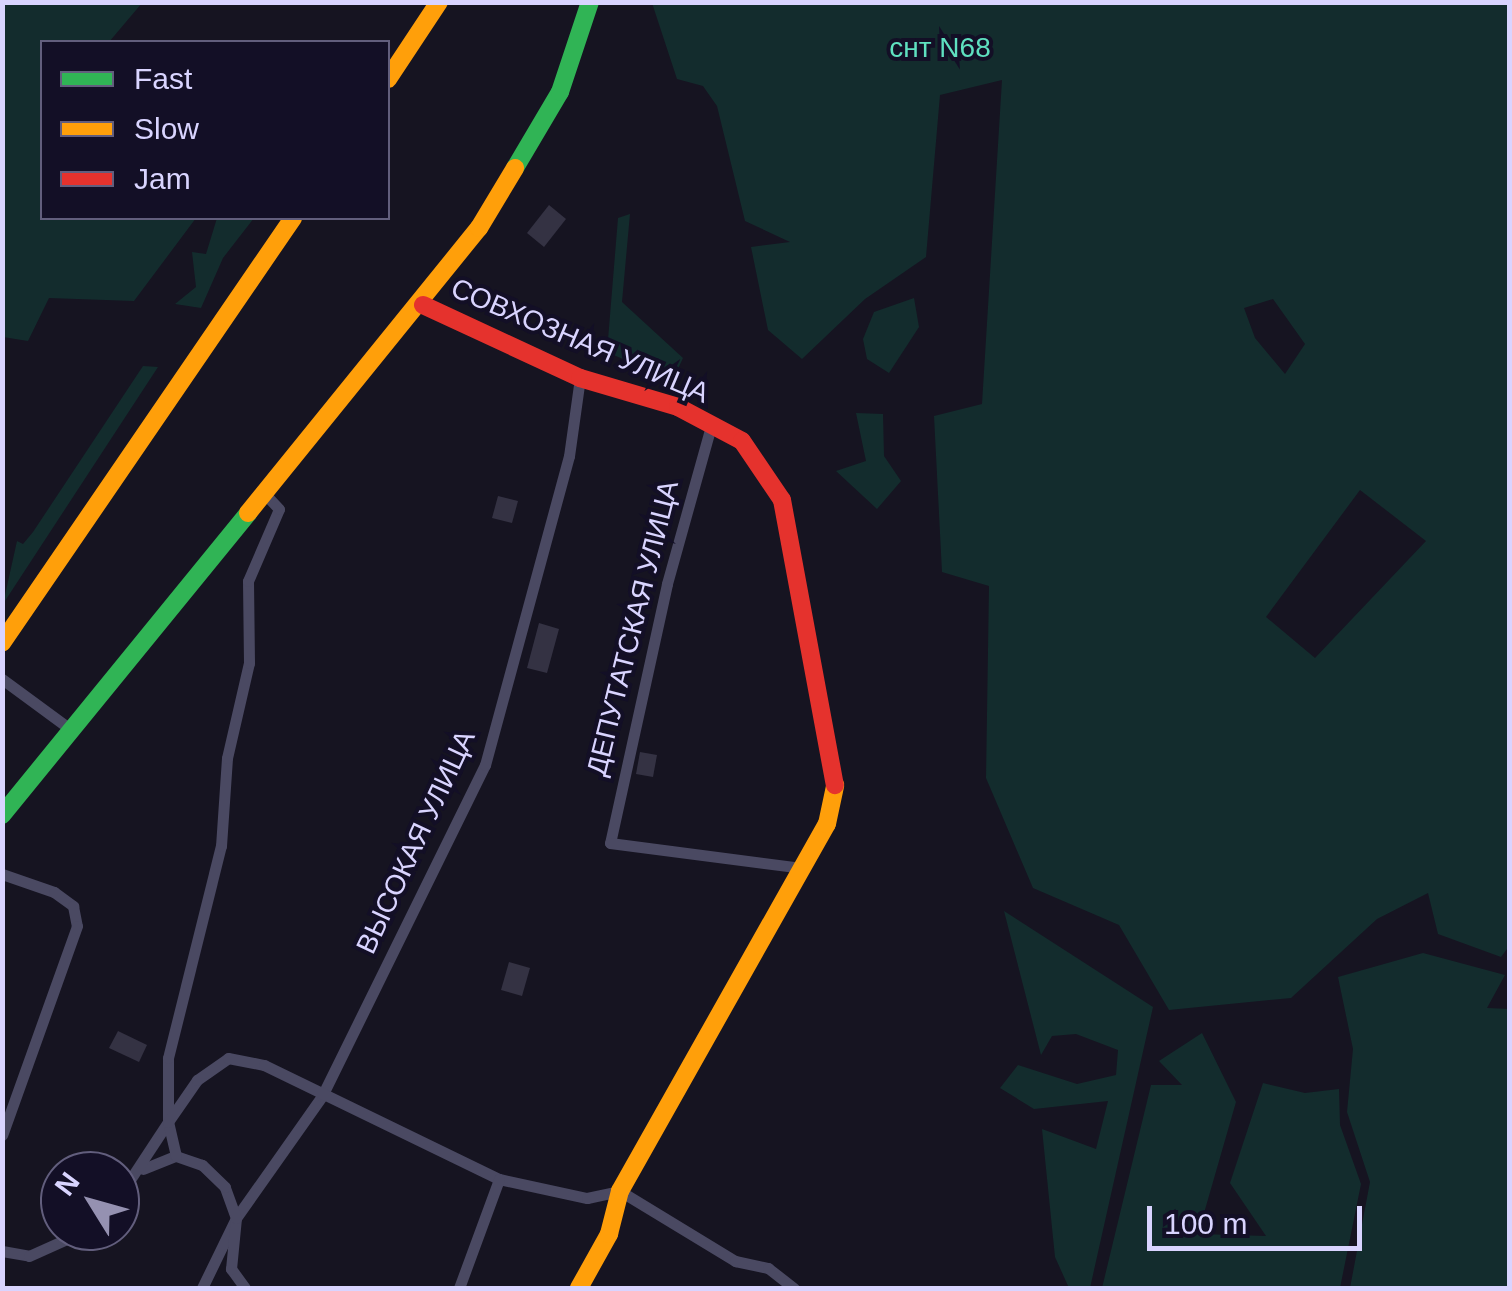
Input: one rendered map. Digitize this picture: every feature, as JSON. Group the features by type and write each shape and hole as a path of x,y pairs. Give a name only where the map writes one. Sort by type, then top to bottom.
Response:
{"street":[{"path":"390,76 440,2"},
{"path":"2,815 261,490 423,305 522,164 560,92 590,2"},
{"path":"2,643 292,220"},
{"name":"СОВХОЗНАЯ УЛИЦА","path":"423,305 580,378 678,407 742,441 782,500 836,780 827,824 620,1191 609,1234 579,1288"},
{"name":"ВЫСОКАЯ УЛИЦА","path":"202,1288 236,1218 322,1096 485,765 569,456 580,378"},
{"name":"ДЕПУТАТСКАЯ УЛИЦА","path":"711,426 666,584 610,843 803,868"},
{"path":"176,1156 168,1122 168,1058 221,846 227,758 249,662 248,582 280,509 261,490"},
{"path":"2,679 70,728"},
{"path":"2,874 54,892 73,906 76,926 2,1135"},
{"path":"140,1172 197,1080 228,1058 264,1065 499,1178 586,1198 620,1191 735,1261 768,1268 794,1288"},
{"path":"140,1172 176,1156 202,1165 225,1187 236,1218 232,1269 244,1288"},
{"path":"459,1288 499,1178"},
{"path":"2,1251 29,1256 40,1251"}],"green space":[{"path":"3,2 142,3 111,40 40,40 40,220 195,220 134,301 49,298 28,341 3,337"},
{"name":"снт N68","path":"652,3 1509,3 1510,945 1501,957 1438,934 1428,893 1377,919 1291,998 1169,1010 1119,925 1033,888 986,778 989,586 942,572 934,416 982,404 1002,80 940,95 926,257 865,299 802,359 768,330 751,247 790,242 745,221 717,106 703,86 677,79","holes":["1273,299 1305,344 1285,374 1255,338 1244,308","1360,490 1426,541 1315,658 1266,617"]},
{"path":"630,214 622,302 683,358 677,371 652,372 607,352 618,218"},
{"path":"216,220 252,220 223,258 201,308 175,304 196,287 192,252 206,254"},
{"path":"914,298 919,327 889,373 867,359 863,339 874,312"},
{"path":"143,366 158,367 3,604 17,541 23,544 33,532"},
{"path":"856,413 883,414 884,456 901,481 877,509 836,471 866,461"},
{"path":"1004,911 1153,1007 1090,1288 1069,1288 1055,1257 1042,1129 1096,1149 1108,1101 1034,1109 1000,1088 1018,1065 1077,1084 1116,1075 1118,1050 1076,1034 1052,1036 1041,1055"},
{"path":"1423,953 1505,975 1487,1008 1509,1009 1509,1288 1350,1288 1370,1182 1347,1112 1353,1049 1338,977"},
{"path":"1202,1033 1236,1102 1198,1234 1266,1236 1230,1183 1263,1083 1305,1093 1339,1089 1340,1125 1361,1184 1340,1288 1102,1288 1151,1085 1182,1085 1159,1061"}],"building":[{"path":"549,205 566,219 544,247 527,233"},
{"path":"498,496 518,501 512,523 492,518"},
{"path":"539,623 559,629 547,673 527,668"},
{"path":"640,752 657,755 653,777 636,774"},
{"path":"509,962 530,968 522,996 501,990"},
{"path":"118,1031 147,1045 139,1062 109,1048"}],"traffic: fast":[{"path":"515,168 560,92 590,2"},
{"path":"2,815 248,513"}],"traffic: slow":[{"path":"390,76 439,2"},
{"path":"248,513 479,228 515,168"},
{"path":"2,643 292,220"},
{"path":"579,1288 609,1234 620,1191 827,824 835,785"}],"traffic: jam":[{"path":"423,305 580,378 678,407 742,441 782,500 835,785"}]}
